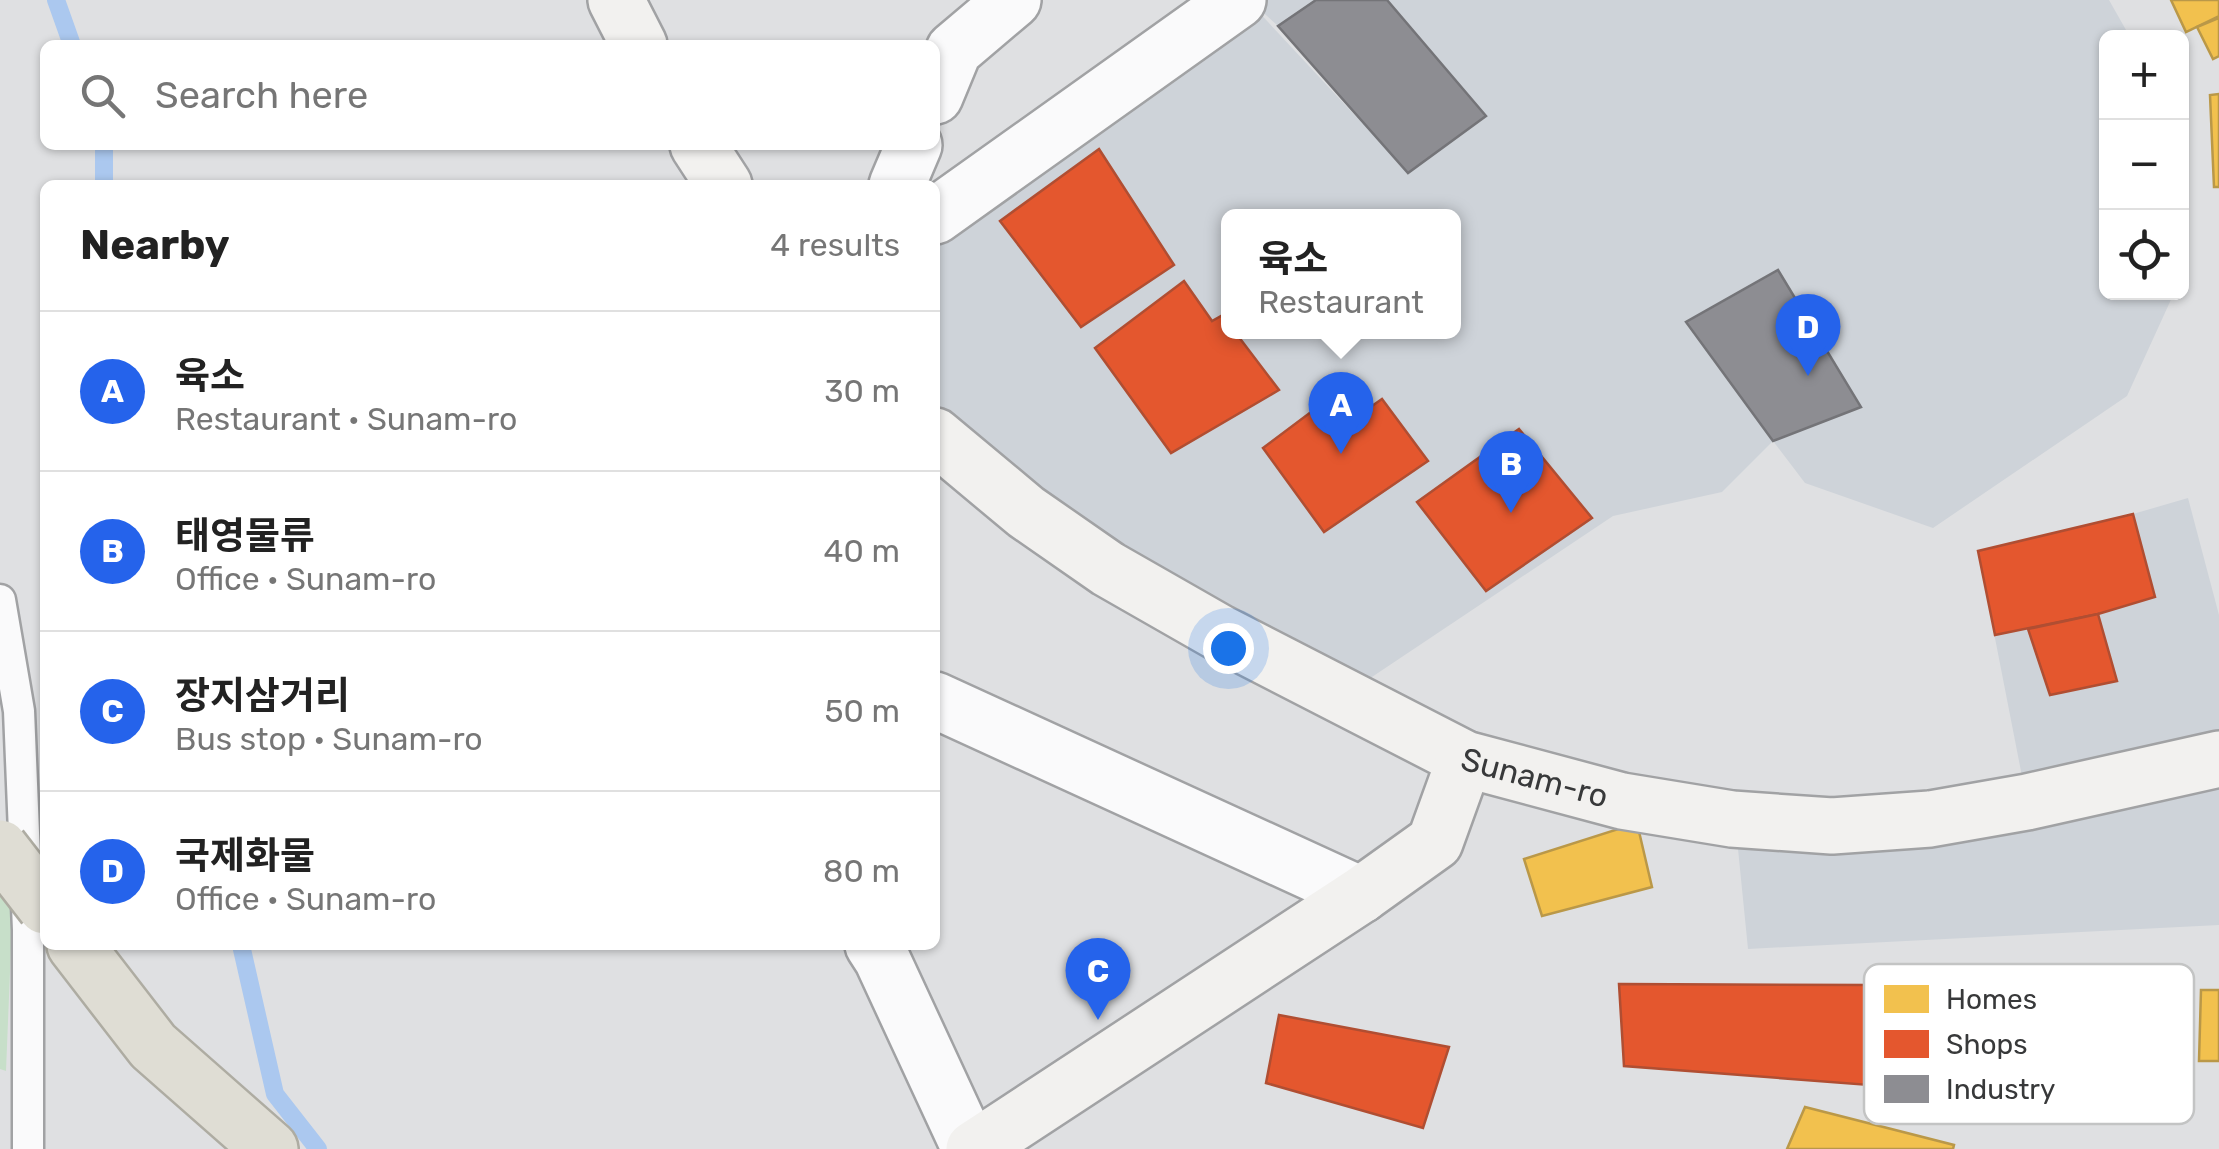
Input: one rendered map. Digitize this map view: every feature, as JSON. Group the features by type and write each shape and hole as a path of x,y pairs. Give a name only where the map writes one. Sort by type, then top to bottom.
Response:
{"highway":[{"path":"0,848 40,900"},
{"path":"79,950 152,1046 270,1149"}],"street":[{"path":"616,0 636,40"},
{"path":"940,84 954,50 1013,0"},
{"path":"940,212 1238,0"},
{"path":"701,150 721,180"},
{"path":"899,180 912,150"},
{"name":"Sunam-ro","path":"940,440 1026,512 1108,569 1220,633 1465,759 1622,801 1732,819 1832,826 1930,819 2028,802 2219,759"},
{"path":"940,702 1360,895"},
{"path":"876,950 972,1149 1435,842 1465,759"}],"lane":[{"path":"0,600 19,711 28,930 28,1149"}],"shaded area":[{"path":"1238,0 2109,0 2126,30 2099,30 2099,300 2171,300 2127,396 1933,528 1805,483 1773,441 1722,492 1613,516 1342,697 940,439 940,212","holes":["1254,7 1278,26 1363,124"]},
{"path":"2188,498 2219,615 2219,925 1748,949 1738,849 1832,826 2027,802 1978,551"}],"green space":[{"path":"0,849 14,873 6,1071 0,1069"}],"building: Homes":[{"path":"2171,0 2219,0 2219,16 2185,30"},
{"path":"2219,18 2219,56 2213,59 2197,27"},
{"path":"2219,94 2219,187 2214,187 2210,95"},
{"path":"1637,823 1652,887 1542,916 1524,859"},
{"path":"2201,990 2219,990 2219,1061 2199,1061"},
{"path":"1805,1107 1954,1145 1953,1149 1787,1149"}],"building: Shops":[{"path":"1099,149 1174,265 1081,327 1000,221"},
{"path":"1184,281 1212,321 1221,316 1221,339 1240,339 1279,390 1171,453 1095,348"},
{"path":"1355,379 1372,406 1382,399 1428,461 1324,532 1263,448"},
{"path":"1519,429 1592,518 1486,591 1417,502"},
{"path":"2133,514 2155,597 2098,614 1995,635 1978,551"},
{"path":"2098,614 2117,681 2050,695 2028,629"},
{"path":"1619,984 1864,985 1864,1085 1624,1066"},
{"path":"1279,1015 1449,1047 1423,1128 1266,1083"}],"building: Industry":[{"path":"1316,0 1387,0 1486,116 1408,173 1278,26"},
{"path":"1778,270 1861,407 1773,441 1686,322"}],"waterway":[{"path":"56,0 70,40"},
{"path":"104,150 104,180"},
{"path":"242,950 275,1094 318,1149"}],"place":[{"name":"국제화물","path":"1808,376"},
{"name":"육소","path":"1341,454"},
{"name":"태영물류","path":"1511,513"},
{"name":"장지삼거리","path":"1098,1020"}]}
